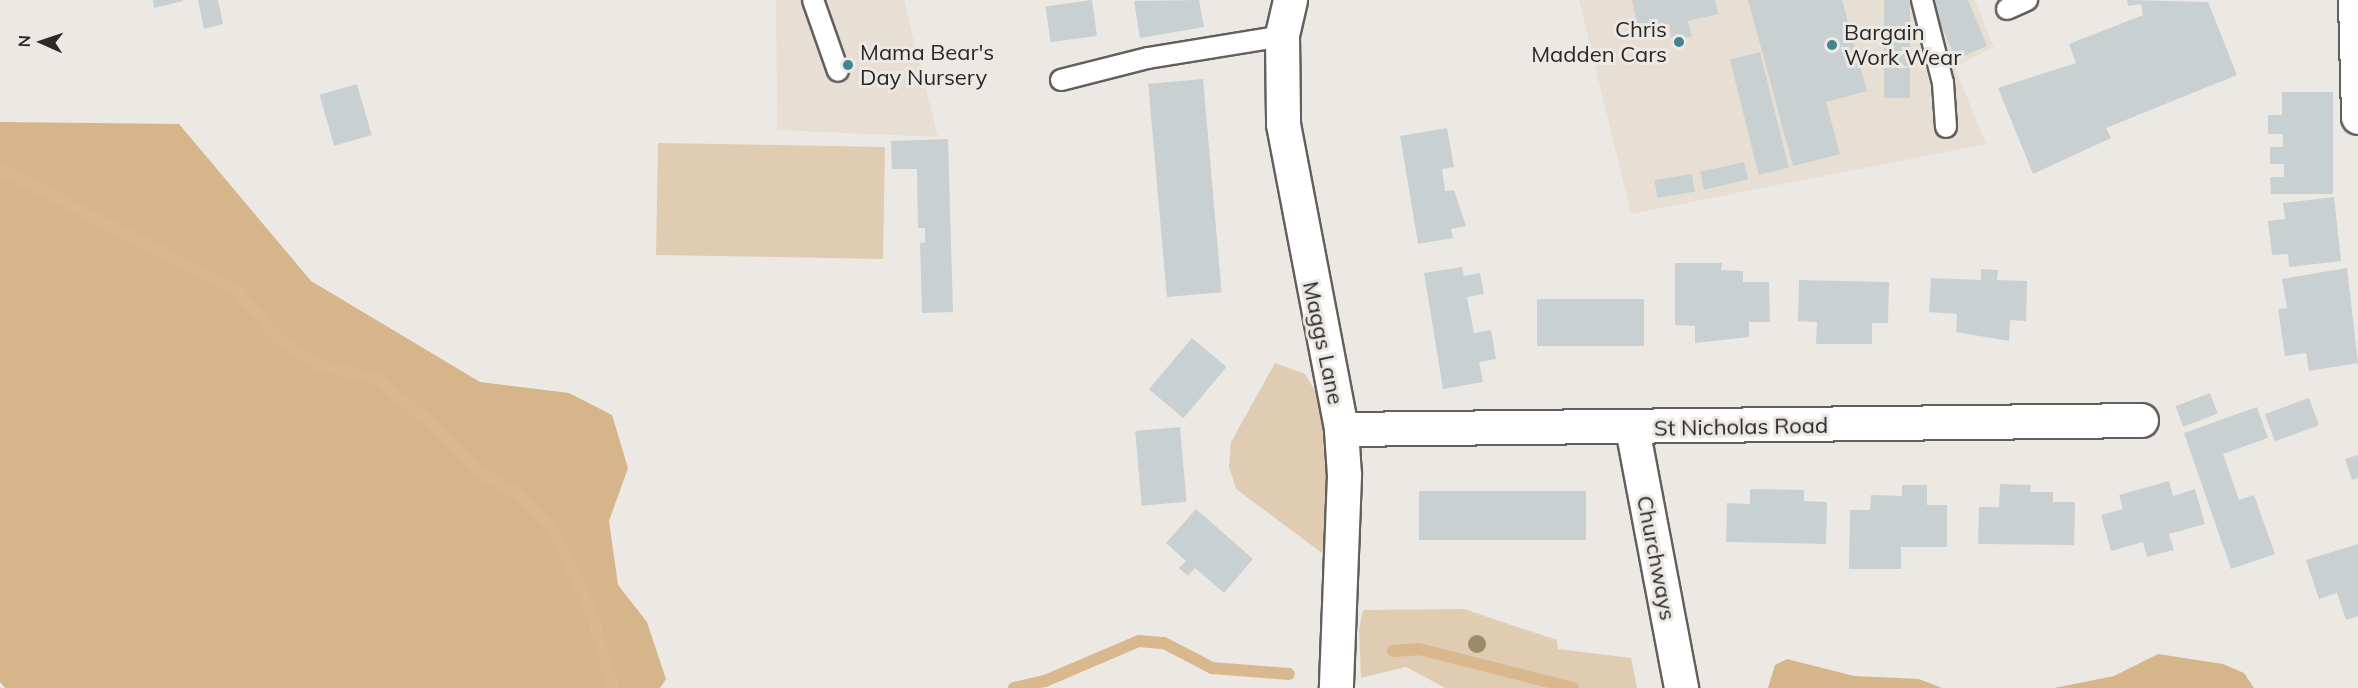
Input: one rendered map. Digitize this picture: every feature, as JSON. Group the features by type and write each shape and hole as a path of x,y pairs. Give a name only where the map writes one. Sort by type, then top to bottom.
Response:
{"street":[{"name":"Maggs Lane","path":"1290,0 1282,36 1283,124 1341,429 1344,541 1336,688"},
{"path":"2355,0 2358,117"},
{"name":"St Nicholas Road","path":"1341,429 1632,428 2141,420"},
{"name":"Churchways","path":"1632,428 1680,688"}],"lane":[{"path":"813,0 838,71"},
{"path":"1922,0 1943,83 1946,127"},
{"path":"2007,9 2028,0"},
{"path":"1061,80 1149,58 1282,36"}],"shaded area":[{"name":"Mama Bear's Day Nursery","path":"776,0 904,0 938,137 777,130"},
{"path":"1579,0 1975,0 1994,47 1955,67 1986,144 1631,214"},
{"path":"0,122 179,124 311,281 480,382 569,393 612,415 628,468 609,521 618,585 647,622 666,679 660,688 5,688 0,682"},
{"path":"658,143 885,147 883,259 656,255"},
{"path":"1275,363 1305,374 1321,401 1328,435 1330,559 1236,489 1229,467 1231,442"},
{"path":"1464,609 1557,640 1558,649 1631,658 1637,688 1445,688 1406,667 1361,678 1359,630 1363,610"},
{"path":"2158,654 2223,664 2244,673 2254,688 2054,688 2114,676"},
{"path":"1787,659 1854,676 1919,679 1942,688 1768,688 1775,665"}],"building":[{"path":"153,0 183,0 183,1 154,8"},
{"path":"198,0 218,0 223,24 204,29"},
{"path":"1092,0 1097,36 1050,42 1045,7"},
{"path":"1199,0 1204,27 1140,38 1134,1"},
{"path":"1632,0 1715,0 1718,14 1688,21 1692,36 1672,41 1669,24 1639,32"},
{"path":"1748,0 1842,0 1867,91 1826,102 1840,154 1793,166"},
{"path":"1884,0 1910,0 1910,98 1884,98"},
{"path":"1930,0 1968,0 1987,46 1956,59"},
{"path":"2127,0 2208,2 2237,75 2106,128 2111,138 2033,174 1998,88 2076,63 2069,44 2143,15 2141,4 2128,6"},
{"path":"1760,52 1789,167 1759,175 1730,59"},
{"path":"1203,79 1222,292 1167,297 1148,84"},
{"path":"357,84 372,135 334,146 320,95"},
{"path":"2282,92 2333,92 2333,194 2271,194 2270,177 2284,177 2284,164 2270,164 2270,147 2283,147 2283,134 2268,134 2268,115 2282,115"},
{"path":"1447,128 1454,167 1442,169 1445,191 1454,190 1466,226 1451,229 1453,238 1418,244 1400,136"},
{"path":"948,139 953,312 922,313 920,243 925,242 925,228 918,228 917,169 892,169 891,141"},
{"path":"1744,162 1748,180 1704,190 1700,172"},
{"path":"1692,174 1695,192 1657,198 1654,180"},
{"path":"2334,197 2341,261 2289,267 2288,254 2272,255 2268,221 2285,219 2283,203"},
{"path":"1675,263 1722,263 1721,270 1743,271 1743,282 1769,282 1770,322 1749,322 1749,337 1695,343 1695,326 1675,325"},
{"path":"1462,267 1464,276 1480,273 1484,294 1467,297 1474,333 1491,330 1496,359 1479,362 1483,382 1443,389 1424,273"},
{"path":"2347,268 2358,363 2309,371 2306,353 2285,356 2278,309 2287,308 2282,279"},
{"path":"1981,269 1998,270 1997,280 2027,281 2026,321 2010,320 2009,341 1956,332 1957,314 1929,312 1931,278 1981,280"},
{"path":"1799,280 1889,282 1888,323 1872,323 1872,344 1816,344 1817,322 1798,321"},
{"path":"1537,299 1644,299 1644,346 1537,346"},
{"path":"1192,338 1226,367 1183,418 1149,389"},
{"path":"2210,393 2218,414 2183,427 2175,406"},
{"path":"2309,398 2319,425 2275,441 2265,414"},
{"path":"2257,407 2268,438 2223,454 2239,500 2254,495 2275,554 2231,569 2184,433"},
{"path":"1180,427 1187,502 1142,506 1135,431"},
{"path":"2358,455 2358,478 2352,480 2345,459"},
{"path":"2169,481 2173,496 2195,489 2205,524 2169,534 2174,550 2147,557 2143,542 2111,551 2101,515 2123,509 2119,495"},
{"path":"2000,484 2031,485 2030,492 2053,492 2053,502 2075,502 2074,545 1978,544 1979,507 1999,507"},
{"path":"1902,485 1927,485 1927,505 1947,505 1947,547 1901,547 1901,569 1849,569 1850,510 1870,510 1871,495 1902,496"},
{"path":"1750,489 1804,490 1804,501 1827,502 1826,544 1726,542 1727,503 1750,504"},
{"path":"1419,491 1586,491 1586,540 1419,540"},
{"path":"1196,509 1253,559 1224,593 1195,568 1188,576 1179,568 1186,561 1166,543"},
{"path":"2358,544 2358,616 2346,620 2337,593 2319,599 2306,560"}],"waterway":[{"path":"0,169 238,291 276,337 320,366 378,379 452,442 478,472 520,495 554,532 590,608 613,688"},
{"path":"1014,688 1045,681 1139,641 1164,643 1212,668 1289,674"},
{"path":"1393,651 1419,649 1573,688"}],"place":[{"name":"Chris Madden Cars","path":"1679,42"},
{"name":"Bargain Work Wear","path":"1832,45"},
{"name":"Mama Bear's Day Nursery","path":"848,65"}]}
